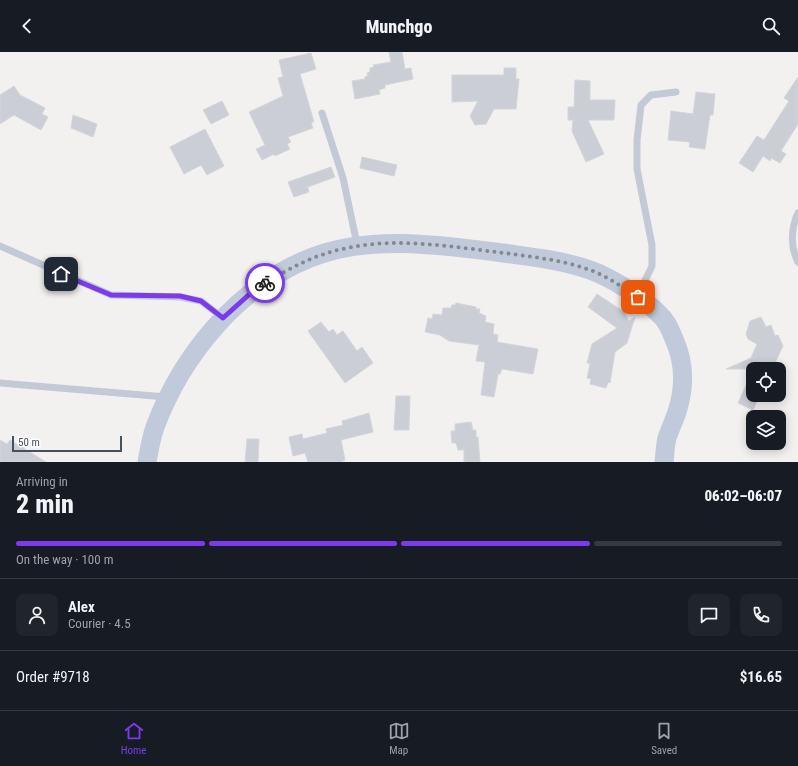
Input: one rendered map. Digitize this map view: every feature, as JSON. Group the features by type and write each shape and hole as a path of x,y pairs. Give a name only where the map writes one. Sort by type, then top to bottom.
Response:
{"street":[{"path":"146,462 155,428 176,381 197,350 223,318 253,291 310,258 357,247 388,244 434,244 557,261 590,270 614,282 638,297 661,315 675,339 684,375 683,392 667,438 664,462"}],"lane":[{"path":"638,297 652,266 652,245 637,169 637,140 641,105 651,95 676,92"},
{"path":"322,113 343,178 357,247"},
{"path":"798,213 793,224 792,239 798,262"},
{"path":"0,246 111,295 180,296 201,301 223,318"},
{"path":"0,383 169,398"}],"building":[{"path":"389,52 402,52 405,69 411,68 413,79 385,85 385,88 379,90 380,94 355,99 352,81 365,79 365,77 368,76 367,73 370,72 370,68 374,67 373,65 391,62"},
{"path":"311,53 316,69 300,74 314,122 311,122 313,128 288,137 291,142 287,144 290,149 262,160 256,149 265,145 249,112 283,96 278,78 283,77 279,60"},
{"path":"504,68 516,68 516,79 519,79 516,109 494,109 486,124 475,125 470,116 478,101 452,102 452,75 504,75"},
{"path":"798,77 798,124 781,151 786,154 780,163 771,158 770,161 763,156 753,172 739,163 757,136 764,140 789,101 784,98"},
{"path":"575,80 590,81 590,100 615,100 614,120 588,120 604,154 586,162 572,131 573,120 568,120 568,107 574,107"},
{"path":"14,86 20,95 45,108 42,114 48,117 41,130 14,115 0,124 0,95"},
{"path":"696,92 715,94 713,115 710,115 705,149 689,147 690,142 668,140 671,111 693,114"},
{"path":"222,101 229,115 211,124 203,110"},
{"path":"73,115 97,124 93,137 71,128"},
{"path":"205,129 224,166 207,175 201,165 184,174 170,147"},
{"path":"362,157 397,165 394,176 360,168"},
{"path":"331,167 335,177 308,187 307,185 309,192 294,197 288,182"},
{"path":"597,294 624,312 629,321 635,317 627,343 615,352 610,383 608,382 606,388 590,384 591,379 587,378 590,364 587,363 592,344 617,328 588,307"},
{"path":"456,303 480,309 479,313 486,316 485,322 494,324 493,334 498,335 497,342 538,349 533,374 502,369 500,374 498,374 494,397 481,395 485,362 476,361 479,345 449,341 440,335 425,332 428,318 432,319 433,314 442,315 443,308 451,308 452,305 455,305"},
{"path":"761,317 766,327 771,325 775,336 778,335 783,346 775,362 746,362 746,369 726,369 751,358 757,344 748,339 746,334 750,321"},
{"path":"321,322 329,332 333,329 337,335 343,331 357,351 362,347 373,363 345,383 308,331"},
{"path":"746,385 746,402 757,402 753,410 738,403"},
{"path":"396,396 410,396 409,430 394,430"},
{"path":"369,413 373,432 341,440 345,460 341,462 308,462 305,453 293,456 289,437 302,434 303,439 327,433 326,429 343,425 342,421"},
{"path":"471,422 473,430 476,430 476,437 478,437 480,462 464,462 464,450 458,450 456,443 452,443 451,431 455,431 455,424"},
{"path":"247,439 259,439 258,462 245,462"},
{"path":"0,440 7,444 10,440 46,462 0,462"}],"way so far":[{"path":"265,283 310,258 348,247 388,244 434,244 557,261 590,270 614,282 638,297"}],"route":[{"path":"61,274 111,295 180,296 201,301 223,318 253,291 265,283"}]}
